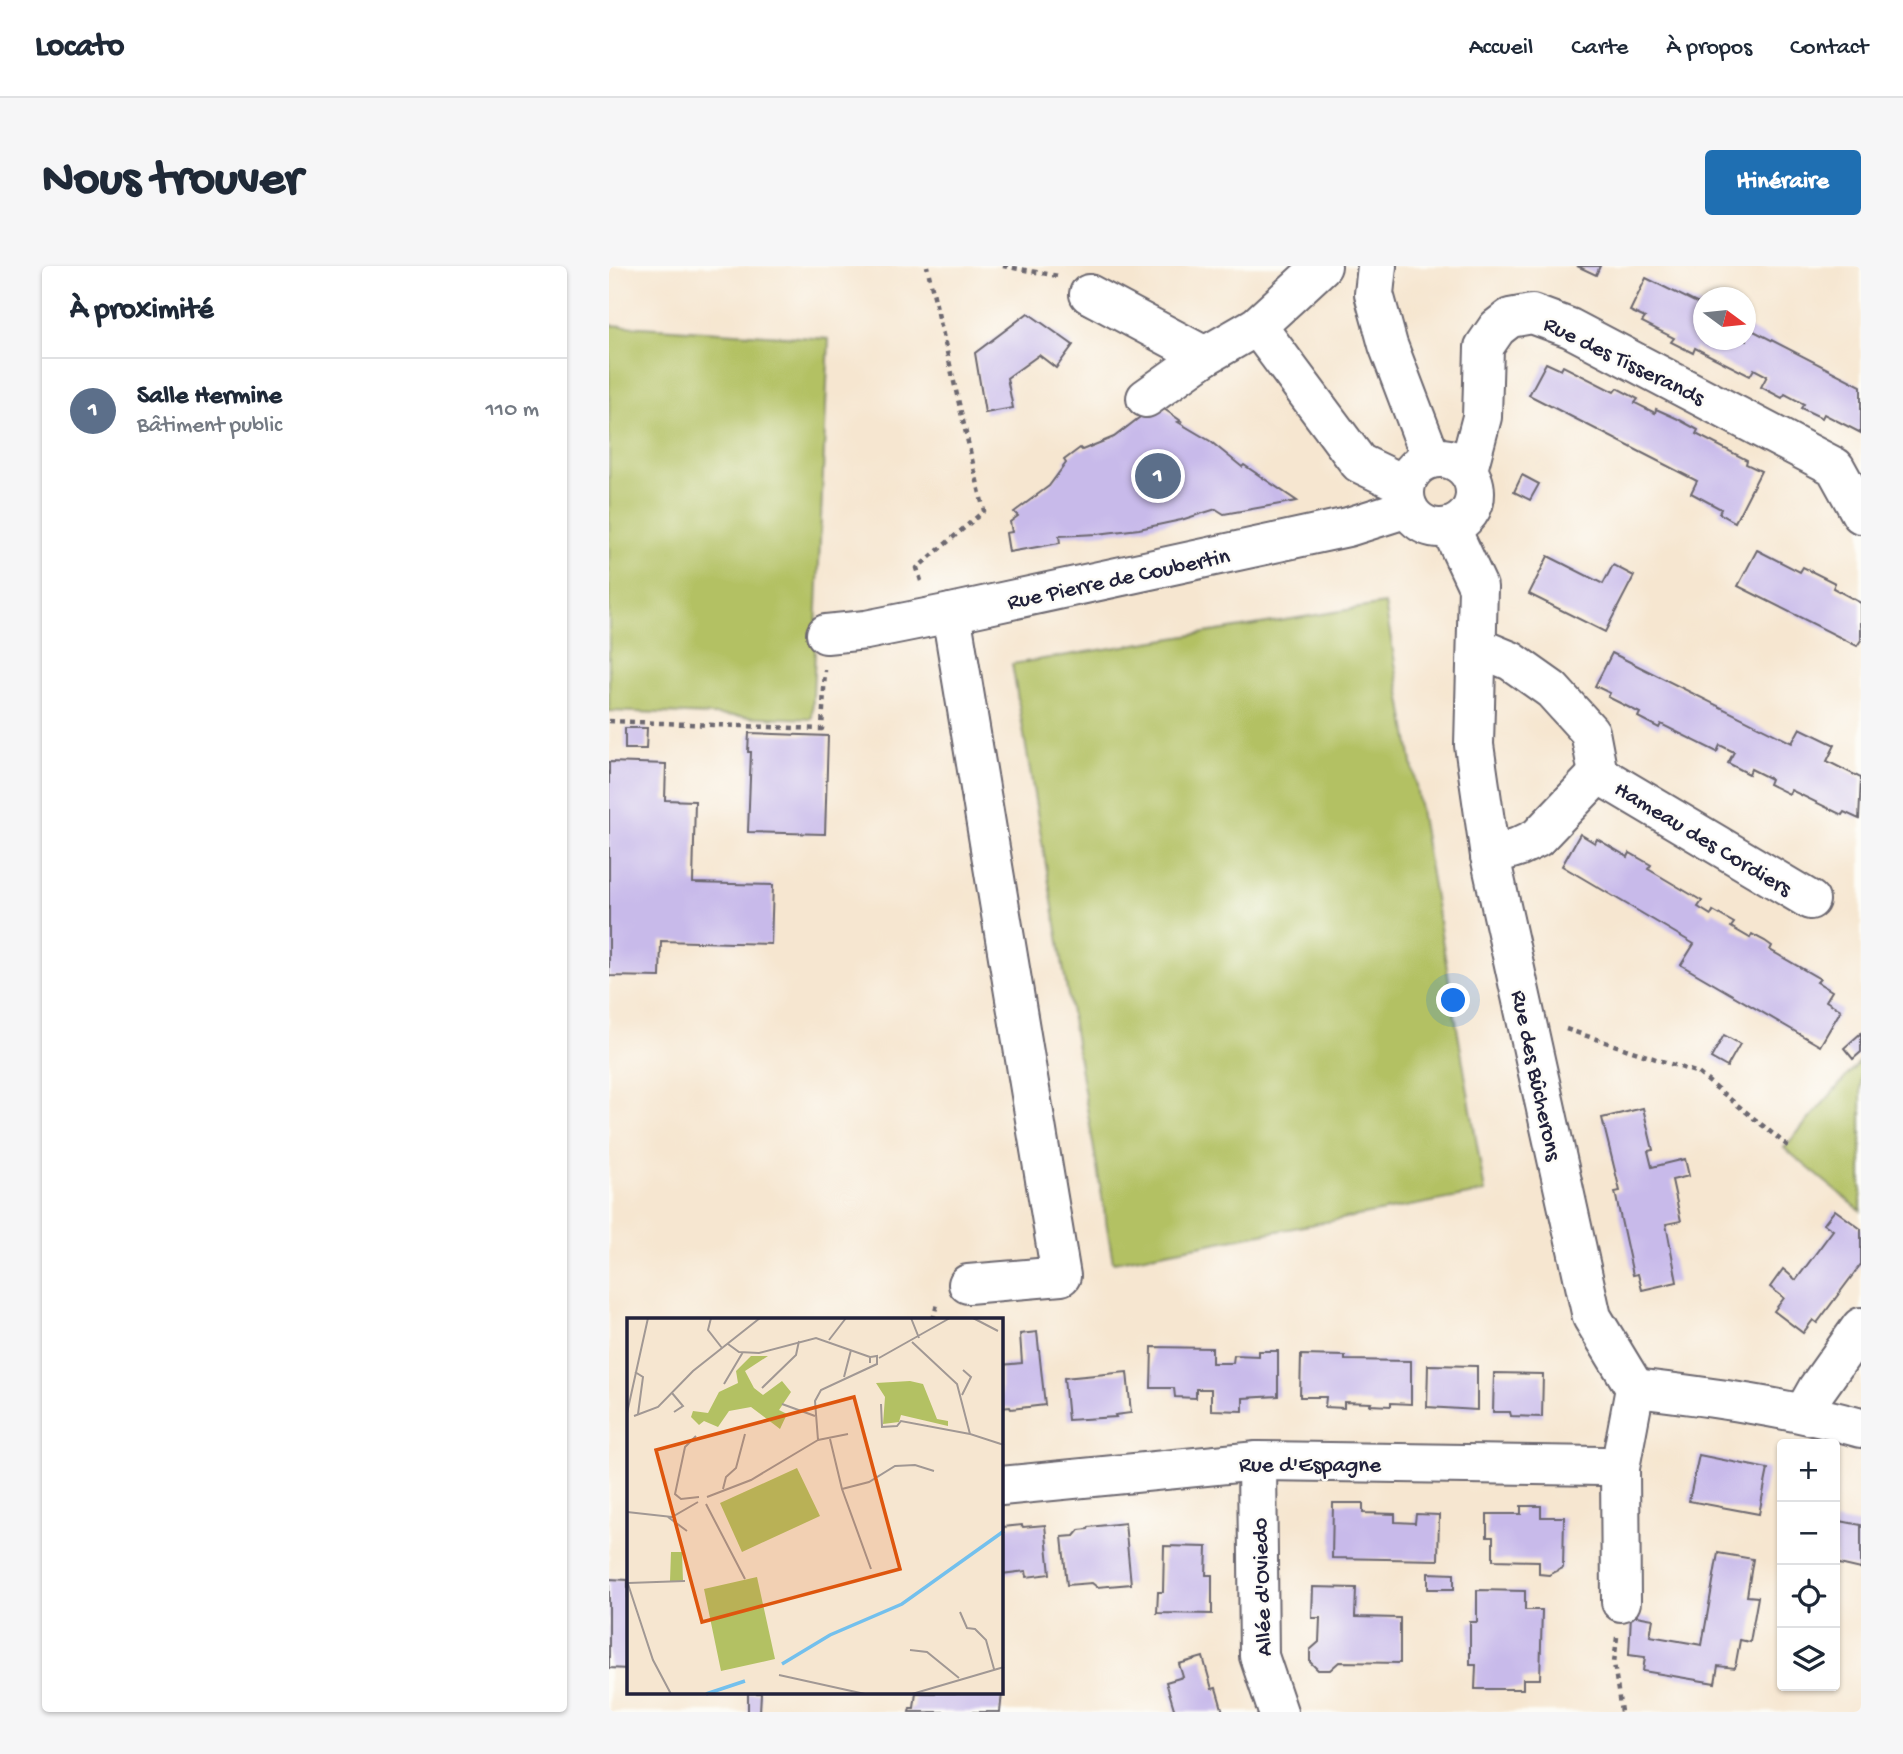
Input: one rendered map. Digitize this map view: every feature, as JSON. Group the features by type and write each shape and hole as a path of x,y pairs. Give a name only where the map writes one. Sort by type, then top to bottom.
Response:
{"street":[{"path":"1146,398 1205,356 1257,326 1322,266"},
{"path":"1377,266 1374,294 1388,345 1415,484 1415,518 1427,526 1450,527 1469,514 1475,502 1476,489 1468,470 1458,462 1446,458 1415,484"},
{"path":"1089,294 1205,356"},
{"name":"Rue des Tisserands","path":"1468,470 1482,417 1484,347 1497,328 1510,317 1532,314 1570,328 1835,467 1861,514"},
{"path":"1257,326 1359,463 1415,484"},
{"name":"Rue Pierre de Coubertin","path":"827,634 866,631 1348,527 1415,484"},
{"name":"Rue des Bûcherons","path":"1450,527 1478,587 1475,746 1490,856 1592,1317 1635,1388"},
{"path":"951,613 1061,1276 968,1284"},
{"name":"Hameau des Cordiers","path":"1477,647 1511,661 1552,690 1590,732 1598,774 1810,900"},
{"name":"Hameau des Cordiers","path":"1490,856 1537,838 1598,774"},
{"path":"1804,1412 1861,1327"},
{"path":"1621,1602 1620,1468 1635,1388 1804,1412 1861,1427"},
{"name":"Rue d'Espagne","path":"1003,1486 1257,1461 1620,1468"},
{"name":"Allée d'Oviedo","path":"1257,1461 1259,1656 1278,1712"}],"path":[{"path":"922,584 917,568 983,511 927,266"},
{"path":"1003,266 1074,279 1089,294"},
{"path":"609,721 822,729 827,634"},
{"path":"1525,1015 1698,1073 1788,1146"},
{"path":"1621,1602 1614,1663 1621,1712"}],"green space":[{"path":"609,325 829,339 812,719 609,711"},
{"path":"1385,604 1485,1192 1113,1262 1012,664"},
{"path":"1861,1060 1861,1211 1784,1148"}],"building":[{"path":"1577,266 1600,266 1596,275"},
{"path":"1646,278 1693,301 1693,353 1671,342 1674,338 1642,322 1645,318 1630,311"},
{"path":"1028,313 1073,345 1056,368 1039,355 1007,378 1013,408 985,413 975,353"},
{"path":"1756,332 1861,386 1861,433 1824,414 1822,418 1801,408 1804,404 1785,394 1782,398 1761,387 1767,376 1754,369 1750,376 1699,350 1756,350"},
{"path":"1546,363 1561,370 1563,366 1614,392 1617,388 1638,399 1635,403 1655,413 1656,409 1698,430 1696,434 1747,460 1746,464 1761,471 1735,522 1719,513 1721,509 1691,493 1697,481 1529,395"},
{"path":"1157,404 1242,467 1244,465 1297,501 1224,514 1216,509 1139,529 1059,536 1060,543 1009,552 1006,533 1012,532 1010,522 1018,516 1014,512 1049,486 1066,463 1064,460 1080,448 1082,450 1114,437"},
{"path":"1522,475 1539,484 1530,500 1514,492"},
{"path":"1757,550 1800,572 1803,567 1835,583 1833,588 1861,603 1861,640 1857,646 1738,586"},
{"path":"1548,556 1603,584 1613,565 1634,576 1605,632 1529,594"},
{"path":"1612,653 1792,743 1800,728 1835,745 1827,761 1861,778 1859,819 1844,812 1842,815 1791,790 1789,794 1769,784 1771,779 1751,769 1749,774 1728,763 1734,752 1720,745 1717,752 1661,724 1659,728 1638,717 1640,713 1608,697 1610,693 1595,686"},
{"path":"625,728 647,728 646,749 625,749"},
{"path":"749,733 828,736 825,834 748,832 751,752 748,752"},
{"path":"609,762 666,764 665,800 695,801 693,883 773,885 771,944 661,941 660,977 609,976"},
{"path":"1580,834 1595,843 1597,839 1628,857 1630,853 1651,865 1648,869 1702,901 1698,907 1711,915 1713,911 1734,923 1731,927 1750,938 1752,934 1765,941 1772,946 1770,950 1820,979 1817,982 1832,991 1826,1001 1841,1010 1820,1046 1681,965 1694,944 1562,866"},
{"path":"1861,1033 1861,1052 1853,1059 1844,1048"},
{"path":"1724,1035 1740,1044 1727,1067 1711,1058"},
{"path":"1643,1108 1653,1150 1648,1151 1652,1167 1685,1159 1689,1176 1672,1180 1681,1221 1666,1224 1677,1282 1642,1290 1638,1274 1633,1275 1615,1192 1620,1191 1602,1118"},
{"path":"1835,1210 1861,1229 1861,1264 1817,1323 1813,1320 1803,1333 1774,1311 1784,1298 1770,1287 1783,1269 1796,1280 1833,1230 1824,1224"},
{"path":"1037,1332 1045,1405 1003,1408 1003,1365 1022,1363 1020,1334"},
{"path":"1152,1347 1212,1348 1212,1363 1233,1363 1234,1355 1259,1356 1259,1351 1278,1351 1278,1396 1243,1398 1243,1411 1211,1410 1211,1389 1196,1389 1196,1398 1175,1397 1174,1388 1151,1388"},
{"path":"1301,1355 1345,1356 1345,1360 1411,1361 1411,1404 1391,1403 1391,1406 1344,1402 1344,1408 1325,1407 1326,1397 1300,1397"},
{"path":"1428,1365 1477,1366 1477,1410 1427,1407"},
{"path":"1127,1372 1131,1413 1115,1415 1116,1417 1068,1420 1064,1378"},
{"path":"1494,1373 1543,1374 1542,1417 1511,1416 1510,1412 1493,1412"},
{"path":"1699,1455 1768,1469 1759,1514 1689,1501"},
{"path":"1333,1503 1363,1503 1363,1513 1395,1514 1395,1522 1415,1523 1416,1514 1439,1515 1438,1560 1332,1558"},
{"path":"1521,1506 1541,1506 1541,1517 1564,1517 1563,1568 1549,1575 1539,1574 1539,1561 1493,1560 1493,1537 1487,1537 1487,1514 1521,1514"},
{"path":"1840,1521 1861,1525 1861,1569 1840,1564"},
{"path":"1125,1523 1131,1584 1097,1587 1092,1583 1067,1585 1062,1537 1074,1536 1079,1530 1089,1527"},
{"path":"1045,1525 1050,1574 1027,1577 1026,1571 1003,1574 1003,1527"},
{"path":"1164,1546 1207,1547 1206,1575 1212,1575 1212,1614 1157,1613 1158,1592 1163,1592"},
{"path":"1718,1553 1753,1559 1747,1596 1758,1597 1750,1642 1740,1640 1735,1668 1718,1666 1715,1683 1643,1671 1645,1657 1629,1655 1631,1615 1653,1619 1650,1636 1702,1645"},
{"path":"1428,1573 1454,1574 1454,1589 1428,1589"},
{"path":"609,1579 627,1580 627,1669 609,1668"},
{"path":"1313,1587 1356,1588 1355,1617 1400,1618 1400,1663 1339,1662 1330,1670 1318,1670 1310,1662 1310,1650 1319,1642 1320,1618 1312,1618"},
{"path":"1477,1590 1525,1591 1525,1610 1542,1610 1540,1679 1523,1679 1523,1689 1475,1689 1476,1665 1470,1665 1470,1622 1477,1622"},
{"path":"1203,1657 1212,1689 1216,1688 1223,1712 1175,1712 1166,1682 1183,1677 1179,1664"},
{"path":"748,1694 761,1694 760,1712 748,1712"},
{"path":"916,1694 1002,1694 1000,1712 909,1712 910,1708 914,1708"}],"place":[{"name":"Salle Hermine","path":"1158,476"}]}
